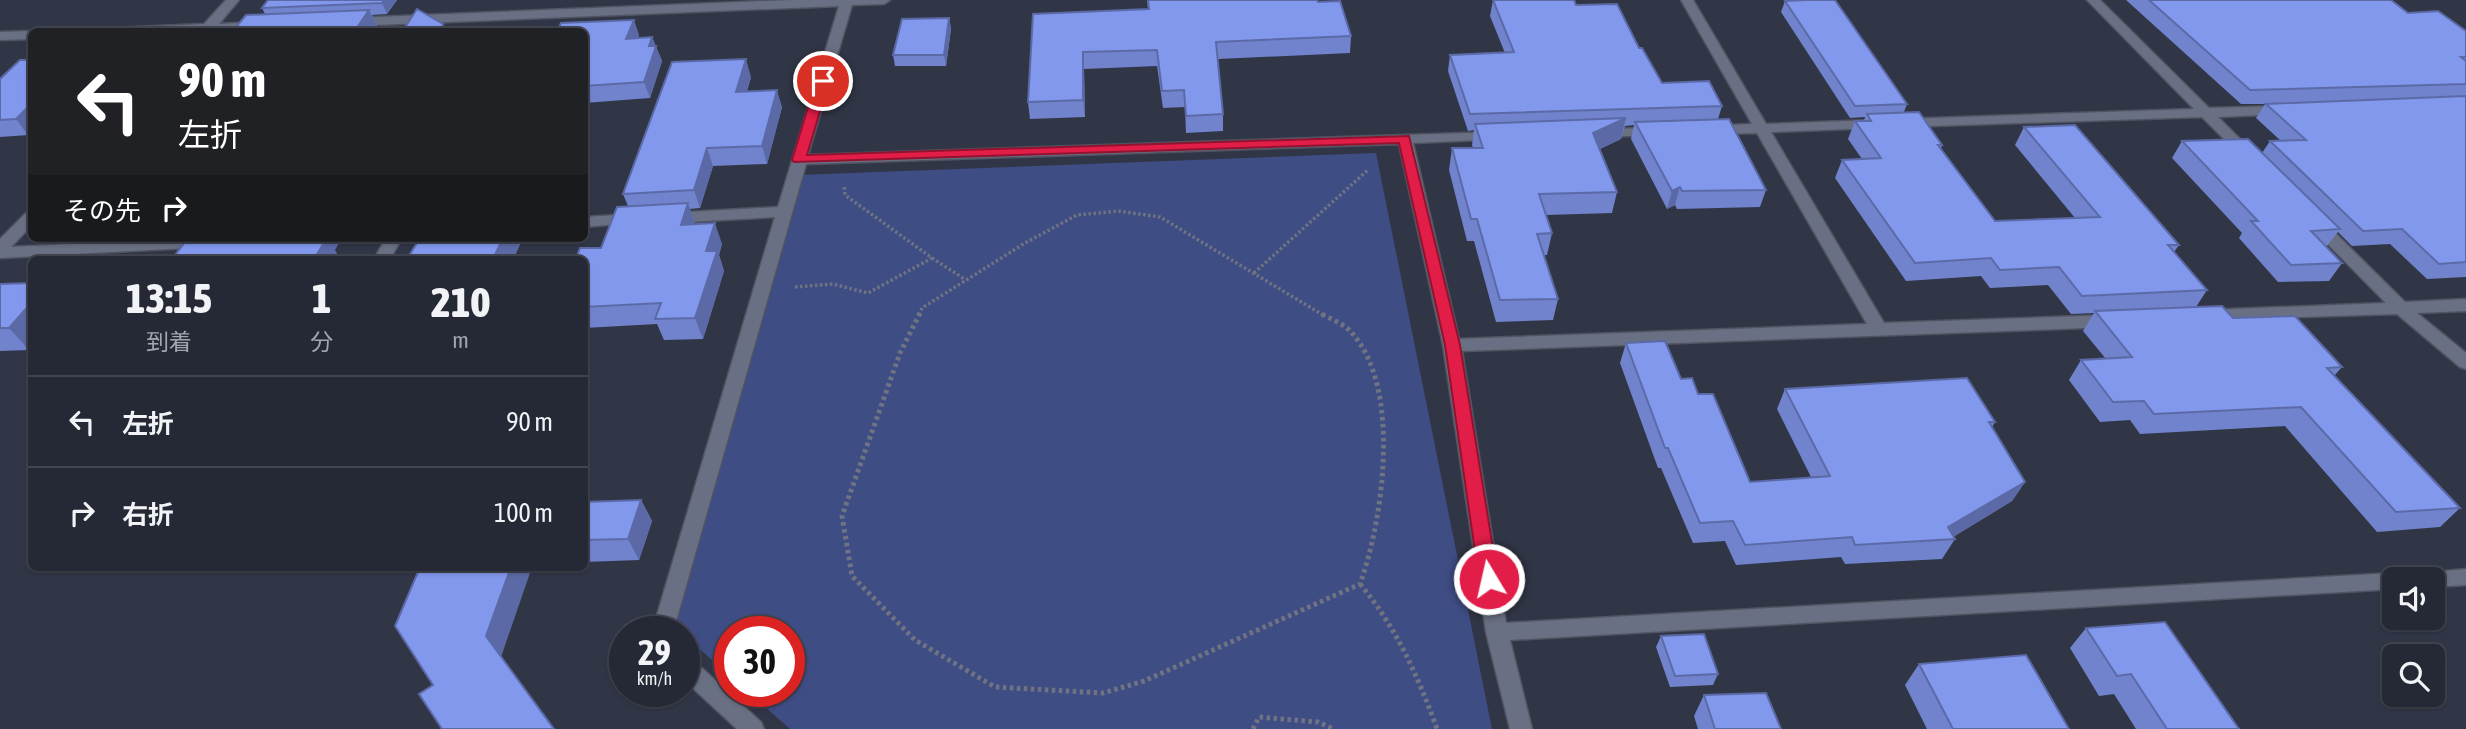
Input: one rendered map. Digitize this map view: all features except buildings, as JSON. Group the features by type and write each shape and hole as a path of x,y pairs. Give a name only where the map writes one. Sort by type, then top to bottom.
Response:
{"street":[{"path":"208,28 233,0"},
{"path":"332,23 884,0"},
{"path":"1687,0 1880,331"},
{"path":"2093,0 2263,171"},
{"path":"667,616 763,288 782,212 847,2"},
{"path":"234,28 277,25"},
{"path":"0,36 28,35"},
{"path":"1695,130 2301,109"},
{"path":"1584,134 1667,131"},
{"path":"799,160 840,156 1515,136"},
{"path":"1405,139 1452,345 1497,632 1521,729"},
{"path":"2303,210 2401,308 2466,363"},
{"path":"588,222 782,212"},
{"path":"0,251 28,220"},
{"path":"0,251 206,242"},
{"path":"2195,317 2466,305"},
{"path":"1452,345 2127,320"},
{"path":"2445,578 2466,577"},
{"path":"1497,632 2382,582"},
{"path":"700,681 752,729"}],"path":[{"path":"1254,273 1373,166 1371,139"},
{"path":"840,156 845,195 966,280"},
{"path":"1118,211 1160,217 1352,332 1377,379 1385,440 1374,545 1360,584 1144,681 1103,693 995,687 915,640 852,576 842,516 900,353 922,308 966,280 1077,215 1118,211"},
{"path":"763,288 833,284 867,293 932,258"},
{"path":"1360,584 1384,611 1397,635 1416,671 1437,729"},
{"path":"1253,729 1259,717 1318,722 1333,729"}],"shaded area":[{"path":"1376,153 1492,729 790,729 765,707 805,707 805,616 714,616 714,662 700,649 700,616 669,616 798,175"}],"route":[{"path":"823,81 799,160 896,154 1405,139 1452,345 1489,579"}]}
